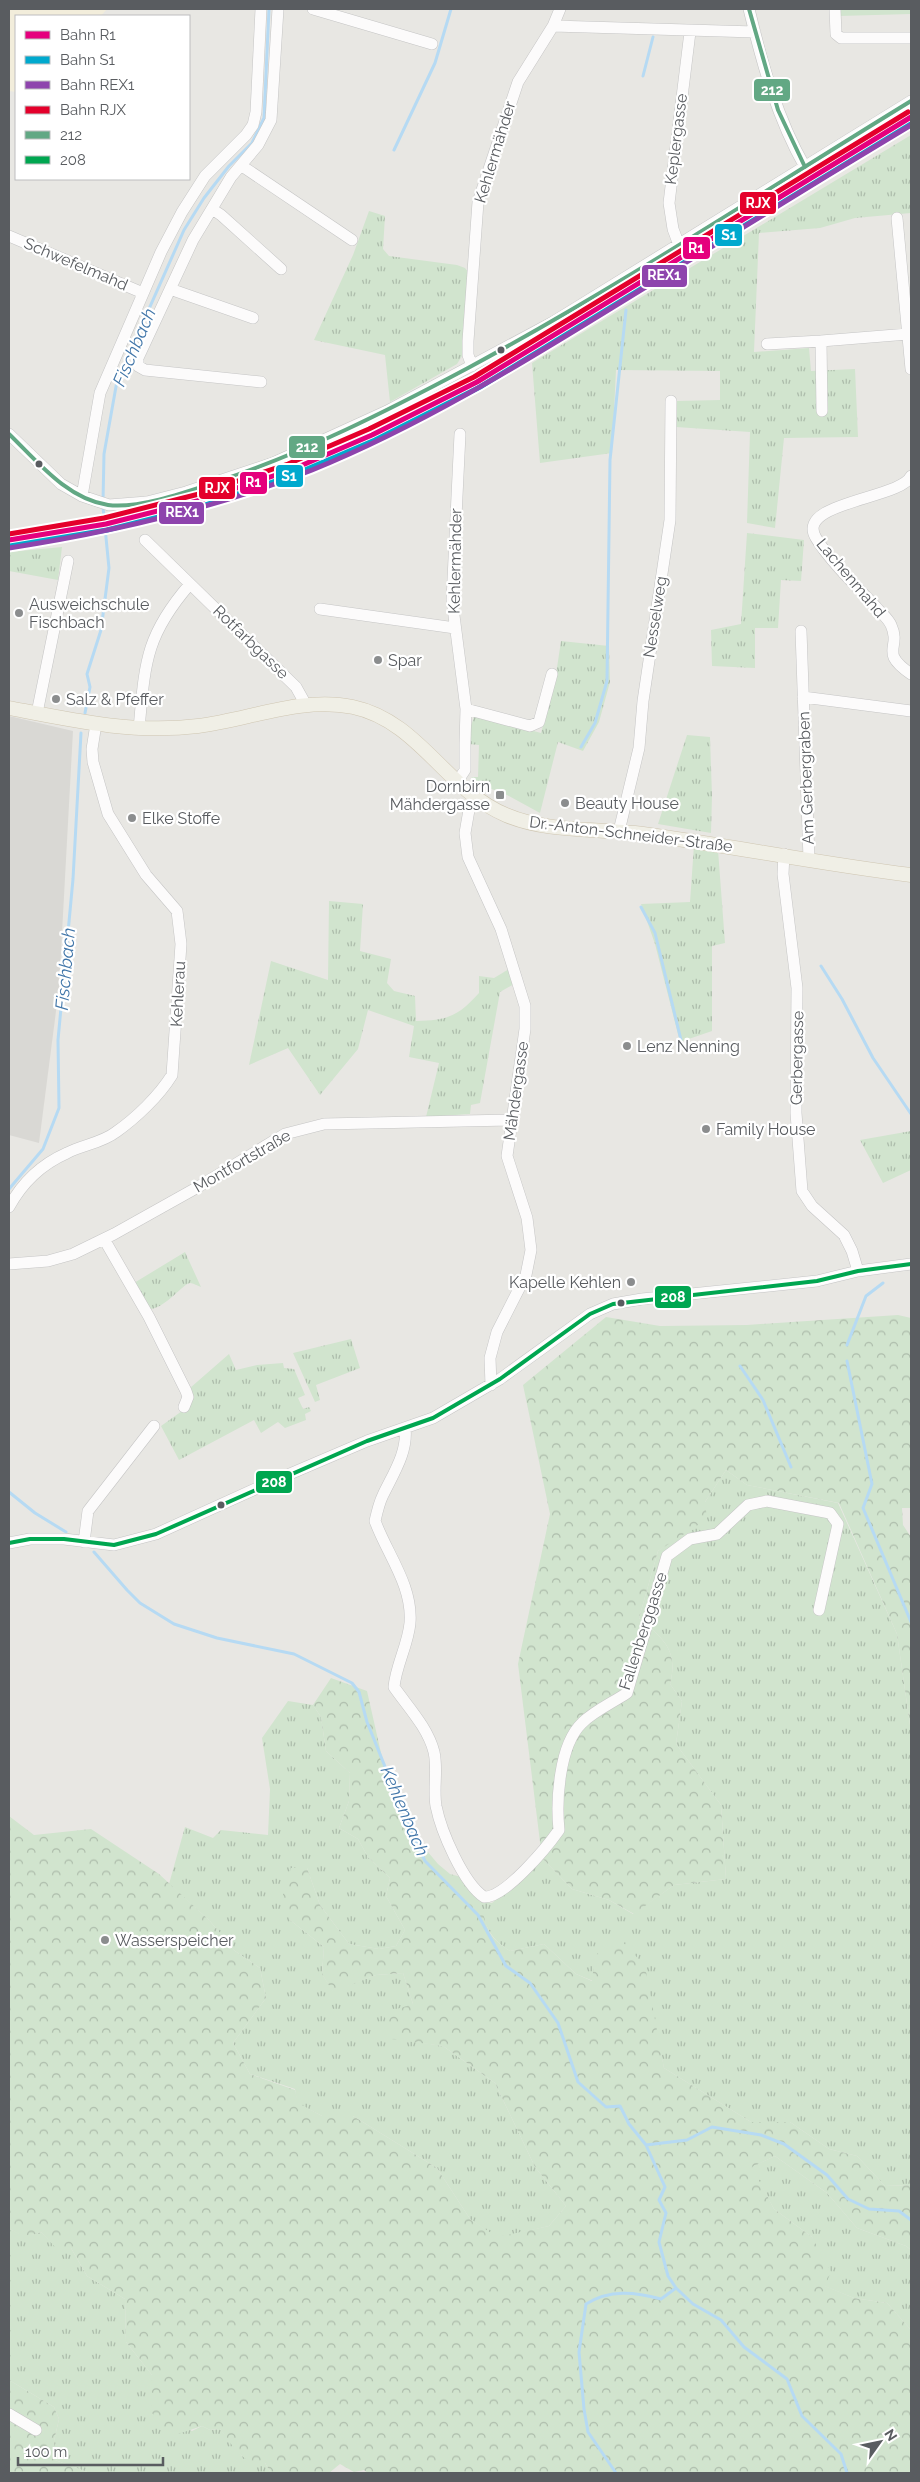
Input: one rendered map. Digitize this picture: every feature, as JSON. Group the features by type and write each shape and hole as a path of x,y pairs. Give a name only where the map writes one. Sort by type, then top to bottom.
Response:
{"main road":[{"name":"Dr.-Anton-Schneider-Straße","path":"9,708 96,724 139,729 197,726 306,705 339,704 379,715 402,729 476,798 506,815 532,824 619,831 784,854 911,875"}],"street":[{"path":"261,9 256,112 253,125 237,145 214,183 212,209 193,240 138,358 138,366 145,370 261,382"},
{"path":"82,496 100,393 143,293 182,212 214,183 242,166 258,145 271,120 278,9"},
{"path":"313,9 432,44"},
{"name":"Kehlermähder","path":"472,366 469,360 468,348 478,202 518,82 553,26 560,9"},
{"path":"749,9 783,121 794,148 806,167"},
{"path":"835,9 838,36 841,38 911,38"},
{"path":"553,26 690,32 755,32"},
{"name":"Keplergasse","path":"680,245 673,230 669,203 690,32"},
{"path":"9,434 61,484 82,496 104,504 147,502 186,492 273,463 387,411 561,318 911,101"},
{"path":"242,166 352,240"},
{"path":"212,209 281,270"},
{"path":"897,218 911,369"},
{"name":"Schwefelmahd","path":"9,236 143,293"},
{"path":"170,289 253,318"},
{"path":"767,344 908,334"},
{"path":"821,341 822,411"},
{"name":"Nesselweg","path":"619,831 639,748 643,701 670,520 672,401"},
{"name":"Kehlermähder","path":"458,782 465,770 466,709 452,600 460,434"},
{"name":"Lachenmahd","path":"911,476 902,486 826,511 815,521 813,529 815,537 823,547 891,626 892,654 896,663 911,674"},
{"name":"Rotfarbgasse","path":"145,540 296,687 306,705"},
{"path":"37,713 68,561"},
{"path":"139,729 145,665 151,646 172,605 190,584"},
{"name":"Kehlermähder","path":"320,609 455,628"},
{"name":"Am Gerbergraben","path":"800,631 809,859"},
{"path":"466,709 530,726 539,722 552,674"},
{"name":"Am Gerbergraben","path":"804,697 911,711"},
{"name":"Kehlerau","path":"9,1206 42,1167 66,1153 116,1133 164,1087 172,1074 181,944 177,911 146,875 108,814 93,762 92,749 96,724"},
{"name":"Mähdergasse","path":"476,798 469,810 465,833 468,857 501,929 525,1006 525,1029 511,1120 508,1161 527,1218 531,1250 526,1275 497,1332 490,1358 491,1384"},
{"name":"Gerbergasse","path":"784,854 783,874 797,988 796,1113 798,1167 802,1191 812,1206 844,1236 852,1251 858,1271"},
{"name":"Montfortstraße","path":"9,1264 48,1261 72,1254 104,1239 198,1187 286,1134 297,1130 324,1124 511,1120"},
{"path":"104,1239 143,1305 186,1391 188,1397 184,1407"},
{"path":"9,1543 64,1539 114,1545 156,1534 264,1484 433,1418 491,1384 590,1314 613,1304 642,1299 817,1281 858,1271 911,1264"},
{"path":"84,1542 88,1511 154,1426"},
{"name":"Fallenberggasse","path":"405,1428 406,1436 396,1472 382,1496 375,1521 406,1588 410,1602 410,1624 394,1687 427,1735 434,1752 436,1806 446,1838 475,1888 484,1897 496,1894 529,1866 559,1830 558,1782 570,1744 581,1724 626,1693 667,1556 690,1539 717,1534 748,1505 767,1501 830,1513 838,1524 820,1610"},
{"path":"9,2414 36,2430"}],"shaded area":[{"path":"9,9 107,9 102,15 15,15 15,92 9,91"},
{"path":"9,716 73,731 59,988 39,1143 9,1135"}],"green space":[{"path":"839,9 911,9 911,14 839,16"},
{"path":"911,135 911,213 855,218 820,228 759,233 754,352 809,348 811,371 855,369 858,437 784,438 775,528 747,523 750,432 676,427 676,401 720,400 720,371 616,370 612,453 540,463 532,363"},
{"path":"369,211 385,216 383,249 389,256 457,265 465,268 469,273 462,356 457,364 390,402 385,355 314,340 353,255"},
{"path":"747,533 804,540 801,581 781,580 778,628 755,628 755,668 712,666 711,630 741,624"},
{"path":"62,547 58,580 9,571 9,552"},
{"path":"561,641 609,646 610,682 599,722 583,751 558,742 540,813 507,795 471,781 472,777 478,777 479,745 469,744 471,726 474,717 479,716 541,733 555,681"},
{"path":"687,735 710,737 711,833 658,824"},
{"path":"694,845 718,850 725,943 712,946 712,1031 680,1042 655,944 641,904 690,902"},
{"path":"329,901 363,904 360,951 391,959 387,983 394,991 415,996 416,1021 436,1020 451,1016 479,993 479,976 494,978 509,969 514,984 500,992 480,1103 471,1105 470,1114 426,1117 439,1063 409,1057 414,1026 368,1010 358,1049 320,1095 288,1048 249,1065 271,961 328,980"},
{"path":"911,1131 911,1170 883,1183 860,1140"},
{"path":"185,1252 201,1287 191,1283 187,1284 168,1300 151,1309 134,1283"},
{"path":"898,1315 911,1318 911,1508 902,1508 903,1525 911,1537 911,1732 897,1634 839,1503 747,1485 726,1470 705,1502 707,1519 658,1551 639,1618 661,1638 670,1653 672,1672 670,1684 682,1701 676,1744 721,1805 726,1879 674,1885 634,1914 609,1900 572,1889 542,1858 518,1664 550,1514 523,1385 606,1317 660,1326 747,1325"},
{"path":"351,1339 360,1368 316,1385 320,1400 315,1402 293,1353"},
{"path":"229,1354 236,1370 257,1365 283,1363 284,1368 294,1369 305,1395 298,1398 303,1409 309,1407 311,1411 305,1414 306,1420 285,1428 278,1422 261,1433 254,1420 179,1460 161,1426 189,1406 190,1388"},
{"path":"726,1470 747,1485 838,1503 897,1634 911,1732 911,2185 885,2186 857,2156 829,2149 790,2122 751,2122 664,2068 656,2031 593,1981 576,1974 544,1944 510,1951 497,1941 488,1930 481,1909 479,1900 492,1903 542,1858 572,1889 609,1900 633,1914 674,1885 726,1879 721,1805 676,1744 682,1701 670,1684 672,1662 670,1653 661,1638 639,1618 658,1551 674,1539 705,1502"},
{"path":"331,1678 367,1691 391,1797 411,1832 438,1864 450,1874 465,1878 479,1899 486,1925 496,1940 510,1951 544,1944 576,1974 592,1981 595,1955 620,1939 645,1966 664,2068 751,2122 790,2122 829,2149 857,2156 885,2186 911,2185 911,2250 906,2246 857,2228 827,2193 775,2156 752,2167 774,2209 812,2237 831,2272 825,2286 854,2298 887,2303 911,2330 911,2473 368,2473 364,2470 354,2472 340,2464 329,2473 271,2473 265,2463 251,2462 239,2453 220,2429 210,2430 202,2426 178,2434 164,2427 152,2413 152,2375 126,2342 125,2299 87,2276 71,2248 57,2249 41,2232 24,2235 9,2228 9,1816 34,1835 91,1829 159,1874 209,1920 235,1951 260,1968 266,1998 233,2043 250,2074 295,2090 298,2103 322,2116 353,2116 437,2168 470,2219 497,2237 549,2226 566,2206 535,2167 495,2083 443,2046 391,2039 384,2013 413,2004 403,1973 376,1975 333,1992 322,1974 324,1947 290,1920 282,1898 291,1868 307,1868 320,1905 349,1944 379,1949 396,1946 405,1930 386,1896 390,1878 368,1857 358,1839 339,1828 349,1801 350,1773 326,1751 321,1717 313,1705"},
{"path":"288,1701 313,1705 321,1717 326,1751 350,1773 349,1801 339,1828 358,1839 368,1857 390,1878 386,1896 405,1930 396,1946 379,1949 349,1944 320,1905 307,1868 290,1920 324,1947 322,1974 333,1991 376,1975 403,1973 413,2004 391,2038 443,2046 495,2083 535,2167 566,2206 549,2226 497,2238 470,2219 437,2168 353,2116 322,2116 297,2103 295,2089 250,2074 233,2043 266,1998 260,1968 235,1951 209,1920 169,1884 185,1827 213,1838 221,1830 268,1835 270,1789 262,1738"},
{"path":"775,2156 827,2193 857,2228 906,2246 911,2250 911,2330 887,2303 854,2298 824,2286 812,2237 774,2209 751,2167"},
{"path":"9,2228 24,2235 41,2232 57,2248 71,2248 87,2276 125,2299 126,2342 152,2375 152,2413 192,2431 202,2426 210,2430 220,2429 242,2456 265,2463 271,2473 90,2473 55,2460 54,2441 59,2419 54,2407 9,2380"},
{"path":"9,2380 54,2407 59,2419 54,2441 55,2460 90,2473 9,2473"}],"waterway":[{"name":"Fischbach","path":"103,501 104,454 117,381 184,230 204,198 229,166 252,143 264,118 269,9"},
{"path":"394,150 435,63 451,9"},
{"path":"643,76 653,37"},
{"path":"581,747 595,723 607,681 610,460 626,310"},
{"name":"Fischbach","path":"85,713 90,687 87,674 101,630 109,568 103,507"},
{"name":"Fischbach","path":"9,1189 43,1149 59,1108 58,1040 73,879 81,733"},
{"path":"641,907 655,933 681,1040"},
{"path":"821,966 842,999 873,1058 911,1114"},
{"path":"847,1345 866,1296 883,1283"},
{"path":"847,1361 872,1484 863,1508 911,1622"},
{"path":"740,1366 763,1400 791,1467"},
{"name":"Kehlenbach","path":"9,1492 35,1513 66,1532"},
{"name":"Kehlenbach","path":"94,1552 140,1603 174,1624 217,1638 294,1654 352,1683 359,1692 367,1722 425,1861 478,1915 506,1966 530,1983 558,2023 578,2082 606,2107 620,2106 629,2124 646,2145 665,2187 659,2200 666,2213 659,2242 668,2276 676,2288 661,2299 623,2293 604,2296 586,2304 579,2352 588,2432 616,2473"},
{"path":"646,2145 687,2140 712,2127 761,2135 784,2144 827,2175 848,2199 869,2209 899,2211 911,2220"},
{"path":"676,2288 693,2304 721,2320 744,2347 787,2379 802,2416 841,2454 847,2473"}],"rail line":[{"name":"RJX","path":"9,534 104,518 199,494 288,464 369,429 474,377 908,112"},
{"name":"R1","path":"9,540 106,524 201,500 291,470 372,435 477,382 911,117"},
{"name":"S1","path":"10,546 107,530 202,506 293,475 375,440 480,387 911,124"},
{"name":"REX1","path":"9,548 86,535 200,508 275,484 352,453 430,414 506,372 911,125"}],"transit line":[{"name":"212","path":"749,9 778,110 805,167"},
{"name":"212","path":"9,434 42,467 66,487 79,495 108,505 121,506 149,502 193,490 251,470 315,444 377,415 525,337 691,238 911,101"},
{"name":"208","path":"9,1543 30,1539 64,1539 114,1545 156,1534 367,1441 433,1418 500,1379 590,1314 613,1304 817,1281 858,1271 911,1264"}],"place":[{"name":"Ausweichschule Fischbach","path":"19,613"},
{"name":"Spar","path":"378,660"},
{"name":"Salz & Pfeffer","path":"56,699"},
{"name":"Dornbirn Mähdergasse","path":"500,795"},
{"name":"Beauty House","path":"565,803"},
{"name":"Elke Stoffe","path":"132,818"},
{"name":"Lenz Nenning","path":"627,1046"},
{"name":"Family House","path":"706,1129"},
{"name":"Kapelle Kehlen","path":"631,1282"},
{"name":"Wasserspeicher","path":"105,1940"}]}
